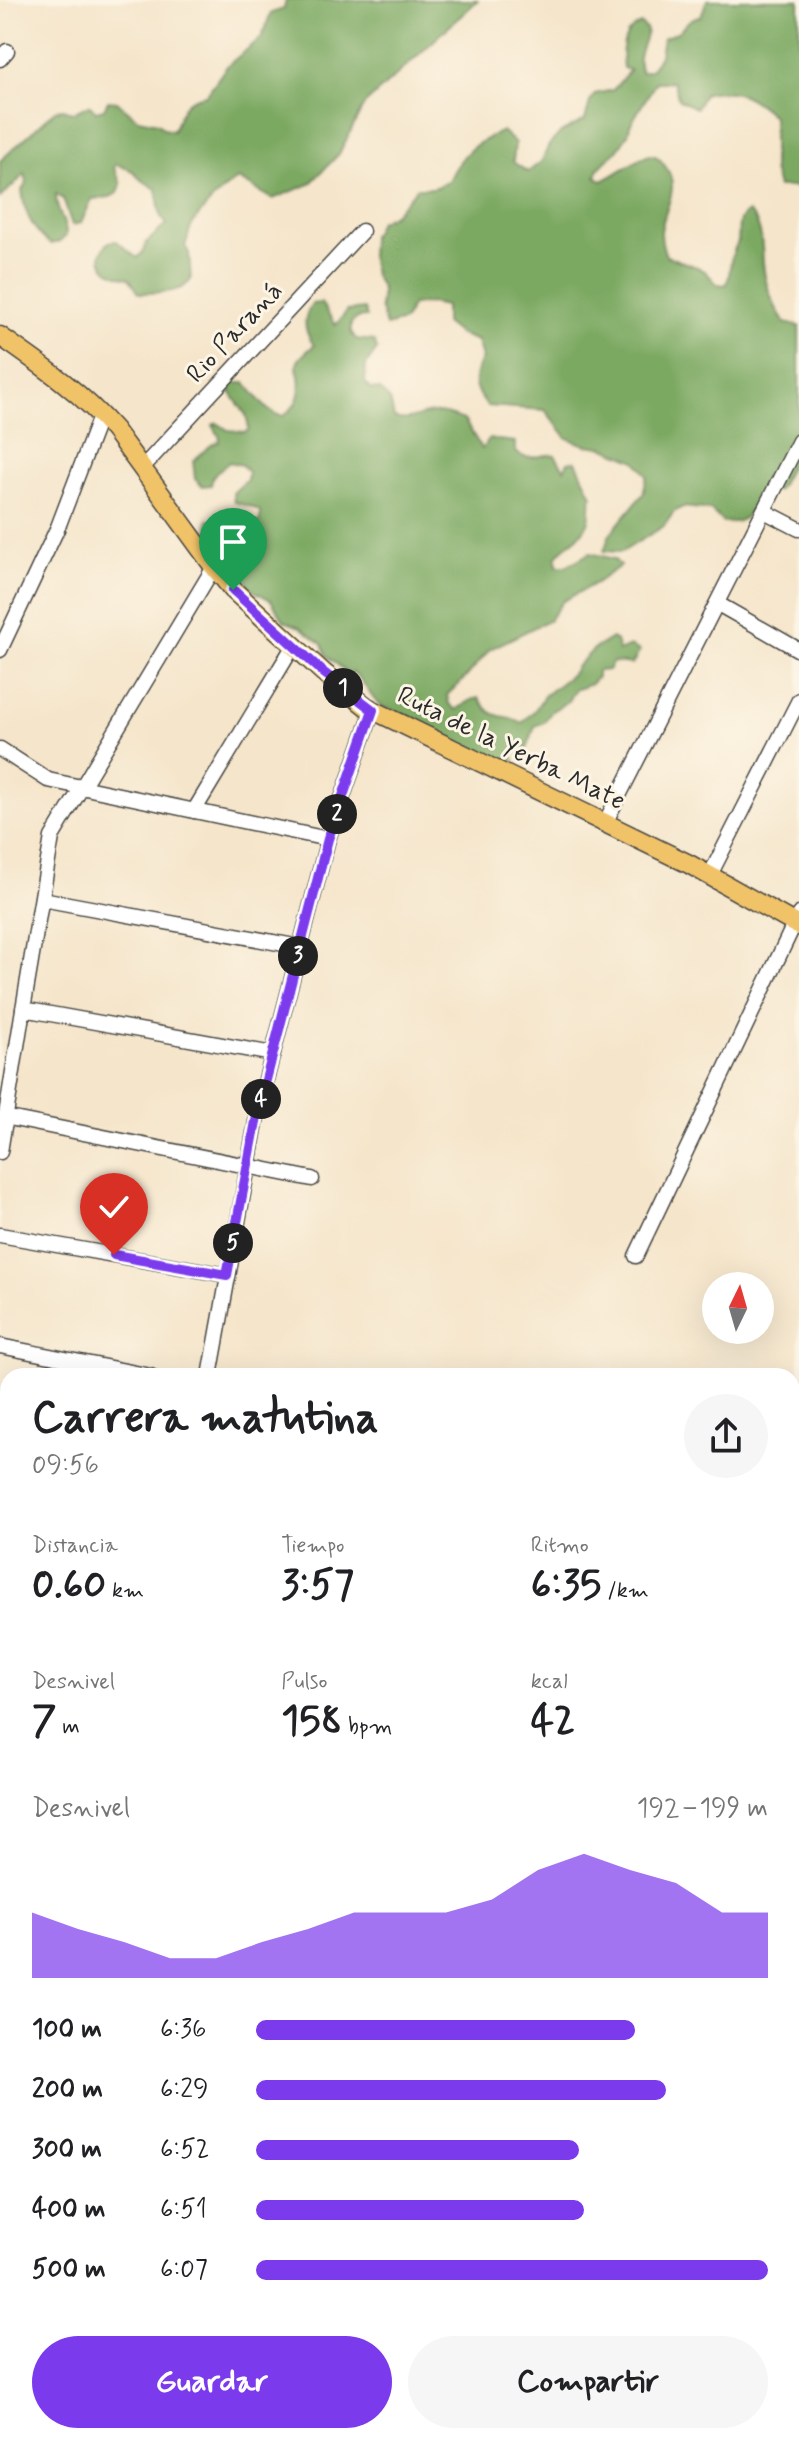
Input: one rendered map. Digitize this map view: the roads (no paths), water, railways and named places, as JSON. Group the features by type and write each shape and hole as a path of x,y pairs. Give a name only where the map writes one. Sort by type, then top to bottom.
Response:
{"main road":[{"name":"Ruta de la Yerba Mate","path":"0,336 60,379 101,414 233,590 345,690 373,710 710,875 797,921"}],"street":[{"name":"Rio Paraná","path":"142,468 362,231"},
{"path":"0,650 58,527 101,414"},
{"path":"605,823 799,441"},
{"path":"764,511 799,529"},
{"path":"0,1152 52,837 214,567"},
{"path":"718,604 799,650"},
{"path":"194,811 294,645"},
{"path":"710,875 799,700"},
{"path":"211,1368 258,1111 328,839 373,710"},
{"path":"0,749 48,780 328,839"},
{"path":"42,899 300,947"},
{"path":"636,1256 797,921"},
{"path":"23,1009 273,1054"},
{"path":"4,1117 312,1179"},
{"path":"0,1235 227,1275"},
{"path":"0,1346 83,1368"}]}
